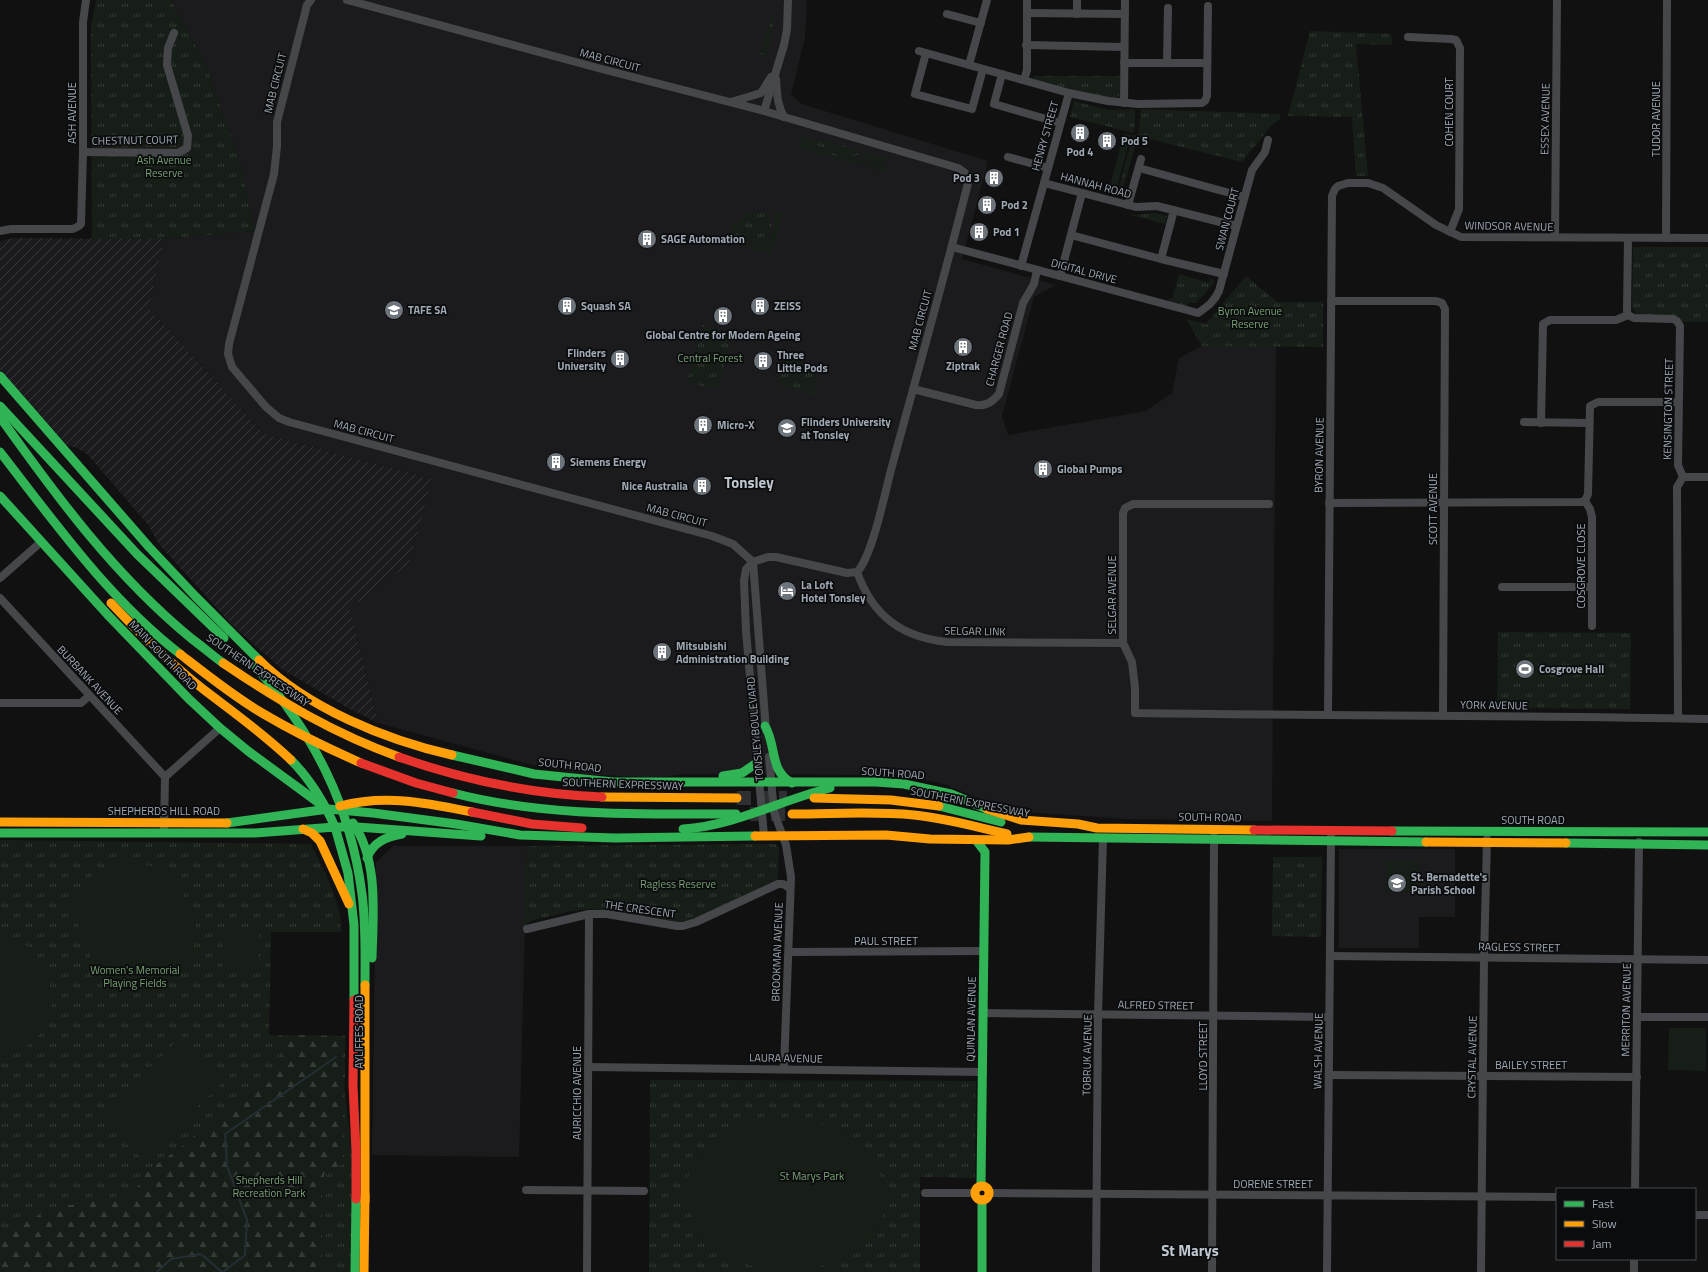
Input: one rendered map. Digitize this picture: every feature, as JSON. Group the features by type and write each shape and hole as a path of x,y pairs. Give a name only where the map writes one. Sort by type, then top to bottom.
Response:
{"main road":[{"name":"SOUTH ROAD","path":"0,376 149,547 196,597 263,664 287,683 322,706 343,717 378,733 439,752 534,774 613,782 760,785 866,782 921,786 951,794 1002,815 1021,820 1078,824 1097,828 1331,831 1708,832"},
{"path":"0,384 42,437 118,527 123,539"},
{"path":"0,406 123,539 208,624 252,662 282,697 302,726 316,749 339,799 354,844 362,891 365,932 364,1202"},
{"name":"SOUTHERN EXPRESSWAY","path":"0,417 86,531 115,566 146,599 181,631 281,702 353,740 446,773 543,792 587,796 738,798"},
{"path":"0,452 73,546 101,578 153,632 197,669 224,689 290,730 327,749 373,768 428,787 506,804 568,812 736,814"},
{"path":"0,458 62,544 115,608 173,665 286,753 311,782 329,809 355,802 388,799 424,804 515,821 574,828 614,830 689,829 762,813 773,805 823,790 866,782"},
{"name":"MAIN SOUTH ROAD","path":"0,496 40,542 154,663 220,728 248,751 329,809"},
{"path":"301,713 358,734 415,751 470,765 519,774 534,774"},
{"path":"765,726 771,738 774,759 779,772 785,780 792,783"},
{"path":"711,783 720,777 743,773 758,762"},
{"name":"SOUTHERN EXPRESSWAY","path":"814,798 912,802 942,806 1019,825 1044,828 1097,828"},
{"name":"SOUTH ROAD","path":"329,809 456,824 520,835"},
{"name":"SHEPHERDS HILL ROAD","path":"0,822 164,824 243,822 329,809"},
{"name":"AYLIFFES ROAD","path":"329,809 348,874 353,914 352,1085 356,1151 355,1272"},
{"name":"AYLIFFES ROAD","path":"329,809 346,816 357,827 364,842 372,909 372,1030 368,1161 364,1202 364,1272"},
{"name":"SOUTHERN EXPRESSWAY","path":"792,814 886,814 922,816 1027,837"},
{"name":"SOUTH ROAD","path":"321,827 357,827 470,835 615,838 782,835 895,836 930,839 976,840 1015,840 1027,837 1708,845"},
{"name":"SHEPHERDS HILL ROAD","path":"0,833 255,833 321,827"},
{"path":"303,829 312,833 320,841 353,914"},
{"path":"367,858 371,848 380,840 395,835 416,831"},
{"path":"976,840 982,845 985,852"},
{"path":"985,852 990,844 996,840"},
{"name":"QUINLAN AVENUE","path":"982,1272 980,1193 983,1072 985,852"},
{"path":"980,1193 986,1199 989,1193"}],"street":[{"name":"ASH AVENUE","path":"0,231 11,229 73,229 79,226 82,219 83,22 86,0"},
{"name":"MAB CIRCUIT","path":"311,0 307,5 277,122 278,146 274,174 229,344 228,354 232,366 266,407 279,418 289,422 712,536 733,544 753,562"},
{"name":"MAB CIRCUIT","path":"347,0 764,111 958,168 966,173 968,183 913,390 865,561 857,572"},
{"path":"764,111 787,30 788,0"},
{"path":"969,65 987,0"},
{"path":"1024,80 1026,70 1027,0"},
{"path":"1077,0 1077,14"},
{"path":"1124,103 1125,0"},
{"name":"ESSEX AVENUE","path":"1555,238 1557,0"},
{"name":"TUDOR AVENUE","path":"1666,238 1667,0"},
{"path":"1069,93 1108,101 1138,104 1202,103 1206,101 1208,6"},
{"path":"1167,63 1168,8"},
{"path":"1027,13 1124,14"},
{"path":"947,14 981,23"},
{"name":"CHESTNUT COURT","path":"83,152 178,153 187,148 188,136 167,65 168,48 174,33"},
{"name":"COHEN COURT","path":"1408,37 1451,39 1458,43 1460,48 1459,209 1450,232"},
{"path":"1026,45 1124,47"},
{"name":"HENRY STREET","path":"983,69 972,109 915,94 923,52 1069,93 1021,266"},
{"path":"1124,63 1207,63"},
{"path":"730,102 761,93 776,70"},
{"path":"776,70 777,96 780,110 784,117"},
{"path":"1002,74 994,104 1060,123"},
{"name":"SWAN COURT","path":"1209,306 1216,299 1224,274 1252,170 1265,152 1268,140"},
{"path":"1008,157 1048,168"},
{"path":"1128,205 1141,159"},
{"path":"1138,168 1244,197"},
{"name":"HANNAH ROAD","path":"1044,183 1136,207 1157,206 1236,226"},
{"name":"WINDSOR AVENUE","path":"1332,196 1338,186 1348,183 1368,183 1383,188 1436,226 1461,237 1708,238"},
{"path":"1060,276 1082,193"},
{"name":"BYRON AVENUE","path":"1328,715 1332,196"},
{"path":"1161,259 1174,210"},
{"path":"1071,235 1224,274"},
{"path":"1541,423 1543,324 1550,320 1616,320 1628,315 1628,238"},
{"name":"DIGITAL DRIVE","path":"952,247 1192,312 1198,312 1209,306"},
{"name":"CHARGER ROAD","path":"913,390 976,405 984,406 992,402 999,394 1023,303 1034,284 1037,270"},
{"name":"SCOTT AVENUE","path":"1331,301 1436,301 1442,303 1445,309 1443,715"},
{"name":"KENSINGTON STREET","path":"1628,315 1634,318 1673,319 1677,321 1680,326 1678,465 1684,478"},
{"path":"1329,503 1585,501 1588,494 1590,406 1598,402 1678,402"},
{"path":"1524,422 1589,423"},
{"path":"1678,718 1678,487 1684,478 1708,477"},
{"name":"COSGROVE CLOSE","path":"1585,501 1590,509 1592,517 1592,626"},
{"name":"SELGAR AVENUE","path":"1135,713 1135,688 1132,662 1123,643 1123,513 1125,508 1133,504 1269,504"},
{"path":"0,578 40,542"},
{"path":"753,562 768,557 776,557 847,573 857,572"},
{"name":"TONSLEY BOULEVARD","path":"753,562 765,726 773,805 782,835"},
{"name":"TONSLEY BOULEVARD","path":"753,562 746,569 744,581 746,631 764,836"},
{"name":"SELGAR LINK","path":"857,572 869,598 884,616 902,630 931,640 947,642 1123,643"},
{"path":"1502,586 1592,587"},
{"name":"BURBANK AVENUE","path":"0,598 164,777"},
{"path":"0,703 81,703 89,696"},
{"name":"YORK AVENUE","path":"1135,713 1280,716 1443,715 1708,719"},
{"path":"164,833 164,777 220,728"},
{"name":"LLOYD STREET","path":"1212,1272 1214,830"},
{"name":"WALSH AVENUE","path":"1327,1272 1331,831"},
{"name":"CRYSTAL AVENUE","path":"1481,1272 1484,958 1488,832"},
{"name":"MERRITON AVENUE","path":"1635,1188 1640,832"},
{"name":"BROOKMAN AVENUE","path":"782,835 787,849 790,888 784,1069"},
{"name":"TOBRUK AVENUE","path":"1096,1272 1098,1015 1103,838"},
{"name":"THE CRESCENT","path":"527,929 589,914 607,914 683,926 696,922 778,884 783,884 790,888"},
{"name":"AURICCHIO AVENUE","path":"588,1272 589,914"},
{"name":"PAUL STREET","path":"789,952 984,951"},
{"name":"RAGLESS STREET","path":"1330,956 1708,960"},
{"name":"ALFRED STREET","path":"983,1013 1329,1017"},
{"path":"1637,1016 1708,1017"},
{"name":"LAURA AVENUE","path":"588,1068 983,1072"},
{"name":"BAILEY STREET","path":"1328,1075 1637,1077"},
{"path":"526,1190 644,1191"},
{"path":"925,1193 980,1193"},
{"name":"DORENE STREET","path":"989,1193 1556,1197"},
{"path":"1696,1215 1708,1215"},
{"path":"1634,1260 1634,1272"}],"shaded area":[{"path":"171,0 807,0 805,37 791,95 802,104 988,161 962,259 1056,285 1034,297 1002,416 1008,435 1146,411 1172,393 1179,358 1202,346 1276,346 1272,821 1124,819 1008,811 944,784 898,775 685,774 655,778 580,774 528,764 378,723 350,608 409,564 432,479 264,434 149,308 164,239 255,231 241,165 207,68"},
{"path":"14,238 164,239 149,308 264,434 432,479 409,564 350,608 378,723 348,708 283,670 232,625 158,543 149,526 87,454 77,448 64,444 4,375 0,369 0,241"},
{"path":"393,846 527,846 519,1157 372,1155 376,862"},
{"name":"St. Bernadette's Parish School","path":"1339,849 1455,849 1455,917 1419,917 1419,948 1339,948"}],"green space":[{"name":"Ash Avenue Reserve","path":"96,0 171,0 207,68 241,165 255,231 164,239 92,239 91,28"},
{"path":"774,10 773,29 767,55 760,54"},
{"path":"1310,31 1391,34 1392,45 1356,44 1368,176 1356,176 1352,117 1288,116"},
{"path":"1033,76 1121,76 1121,90 1118,99 1115,101 1107,100 1034,80"},
{"path":"1074,101 1109,110 1135,109 1135,125 1133,133 1070,117"},
{"path":"1141,109 1280,114 1280,119 1270,127 1242,162 1138,136 1121,196 1117,195 1133,135 1138,135"},
{"path":"1124,133 1131,135 1115,195 1108,193"},
{"path":"803,135 830,155 846,159 857,156 862,162 886,168 886,172 799,149"},
{"path":"809,137 863,151 849,157 834,156 821,148"},
{"path":"864,152 885,157 883,165 867,161 866,156 861,156"},
{"path":"776,211 783,211 772,254 737,245 738,243 761,243 767,240 774,230 774,213"},
{"path":"755,212 769,215 772,227 766,238 761,241 751,242 729,237 732,224 737,223 745,214"},
{"path":"1156,213 1167,216 1165,224 1130,215"},
{"path":"1633,247 1708,247 1708,322 1682,322 1680,318 1636,314 1632,307"},
{"path":"1179,274 1209,283 1210,279 1214,280 1213,284 1196,303 1189,302 1187,307 1168,301 1169,298 1172,299"},
{"name":"Byron Avenue Reserve","path":"1246,276 1277,302 1323,302 1323,347 1202,346 1186,319 1206,324"},
{"name":"Central Forest","path":"703,325 733,334 717,390 687,382"},
{"path":"783,357 820,367 814,395 778,385"},
{"path":"1498,632 1631,633 1630,709 1497,708"},
{"name":"Women's Memorial Playing Fields","path":"0,840 311,844 331,887 339,909 341,932 271,932 269,1035 345,1036 344,1087 356,1184 355,1272 0,1272"},
{"name":"Ragless Reserve","path":"775,844 779,847 778,879 701,917 680,923 591,909 571,911 546,917 531,921 524,926 527,846"},
{"path":"1273,857 1322,857 1321,937 1272,936"},
{"path":"1386,861 1420,861 1420,884 1434,884 1433,893 1386,893"},
{"path":"126,862 158,868 174,879 192,912 196,935 194,947 189,957 173,975 153,986 130,990 112,985 100,972 90,955 82,936 76,919 74,907 75,897 86,880 105,868"},
{"path":"223,929 258,930 258,967 223,967"},
{"path":"0,935 22,943 35,954 42,963 46,973 50,988 51,1000 47,1020 36,1038 18,1052 0,1057"},
{"path":"1669,1028 1706,1028 1706,1071 1668,1070"},
{"name":"Shepherds Hill Recreation Park","path":"283,1035 345,1036 344,1164 325,1171 322,1187 322,1258 338,1272 0,1272 0,1234 57,1207 107,1199 127,1202 149,1170 190,1141 239,1099 270,1082 280,1070"},
{"path":"182,1036 225,1080 143,1160 100,1116"},
{"name":"St Marys Park","path":"650,1080 976,1081 975,1178 920,1177 920,1272 649,1272"},
{"name":"St Marys Park","path":"771,1119 809,1122 831,1127 854,1141 873,1160 883,1184 885,1197 882,1215 879,1223 861,1245 843,1258 814,1268 790,1270 766,1269 744,1263 733,1258 711,1245 698,1232 687,1205 685,1194 685,1188 689,1175 696,1161 712,1143 732,1130 755,1122"}],"waterway":[{"path":"223,1272 245,1255 247,1220 227,1166 225,1134 336,1057"},
{"path":"157,1272 171,1259 201,1254 222,1272"}],"tunnel":[{"path":"737,798 787,798"},
{"path":"750,814 792,814"}],"traffic: fast":[{"path":"0,376 149,547 259,660"},
{"path":"0,406 137,554 224,638"},
{"path":"0,417 65,506 112,562 164,615 223,663"},
{"path":"0,452 63,533 106,584 129,609 180,654"},
{"path":"0,496 107,614 190,700 220,728 248,751 323,806"},
{"path":"256,667 277,693 312,745 326,772 349,830 362,894 365,928 365,985"},
{"path":"765,726 769,734 774,758 780,772 792,783"},
{"path":"452,755 534,774 613,782 876,782 904,784 951,794 987,809"},
{"path":"291,760 305,775 335,827 357,827 481,836"},
{"path":"723,776 742,773 758,762"},
{"path":"683,829 702,827 739,818 830,788"},
{"path":"453,793 488,801 558,810 629,814 736,814"},
{"path":"939,806 1001,822"},
{"path":"227,823 328,809"},
{"path":"328,809 373,813 456,824 520,835 615,838 755,836"},
{"path":"353,823 361,838 371,871 373,888 372,958"},
{"path":"0,833 255,833 335,827 348,873 354,925 354,1000"},
{"path":"1392,831 1708,832"},
{"path":"367,858 376,844 385,839 402,834"},
{"path":"1029,837 1426,842"},
{"path":"976,840 985,852 981,1186"},
{"path":"1566,843 1708,845"},
{"path":"355,1272 356,1199"},
{"path":"982,1200 982,1272"}],"traffic: slow":[{"path":"111,603 167,659 259,732 291,760"},
{"path":"180,654 230,692 262,713 311,740 361,763"},
{"path":"259,660 278,677 300,693 349,720 401,741 452,755"},
{"path":"223,663 308,716 352,738 399,757"},
{"path":"602,797 737,798"},
{"path":"814,798 891,800 939,806"},
{"path":"340,806 357,802 390,800 423,803 472,812"},
{"path":"987,809 1021,820 1078,824 1097,828 1254,830"},
{"path":"792,814 869,813 926,816 1007,834"},
{"path":"0,822 227,823"},
{"path":"303,829 312,833 320,841 349,904"},
{"path":"755,836 886,835 930,839 1008,840 1029,837"},
{"path":"1426,842 1566,843"},
{"path":"365,985 365,1202"},
{"path":"982,1186 987,1188 989,1193 987,1198 982,1200 977,1198 975,1193 977,1188 982,1186"},
{"path":"364,1272 365,1195"}],"traffic: jam":[{"path":"399,757 448,773 473,779 550,793 602,797"},
{"path":"361,763 416,783 453,793"},
{"path":"472,812 532,824 582,828"},
{"path":"1254,830 1392,831"},
{"path":"354,1000 353,1085 356,1151 356,1199"}],"place":[{"name":"Pod 4","path":"1080,133"},
{"name":"Pod 5","path":"1107,141"},
{"name":"Pod 3","path":"994,178"},
{"name":"Pod 2","path":"987,205"},
{"name":"Pod 1","path":"979,232"},
{"name":"SAGE Automation","path":"647,239"},
{"name":"Squash SA","path":"567,306"},
{"name":"ZEISS","path":"760,306"},
{"name":"TAFE SA","path":"394,310"},
{"name":"Global Centre for Modern Ageing","path":"723,316"},
{"name":"Ziptrak","path":"963,347"},
{"name":"Flinders University","path":"620,359"},
{"name":"Three Little Pods","path":"763,361"},
{"name":"Micro-X","path":"703,425"},
{"name":"Flinders University at Tonsley","path":"787,428"},
{"name":"Siemens Energy","path":"556,462"},
{"name":"Global Pumps","path":"1043,469"},
{"name":"Nice Australia","path":"702,486"},
{"name":"La Loft Hotel Tonsley","path":"787,591"},
{"name":"Mitsubishi Administration Building","path":"662,652"},
{"name":"Cosgrove Hall","path":"1525,669"},
{"name":"St. Bernadette's Parish School","path":"1397,883"}],"district":[{"name":"Tonsley","path":"749,482"},
{"name":"St Marys","path":"1190,1250"}]}
